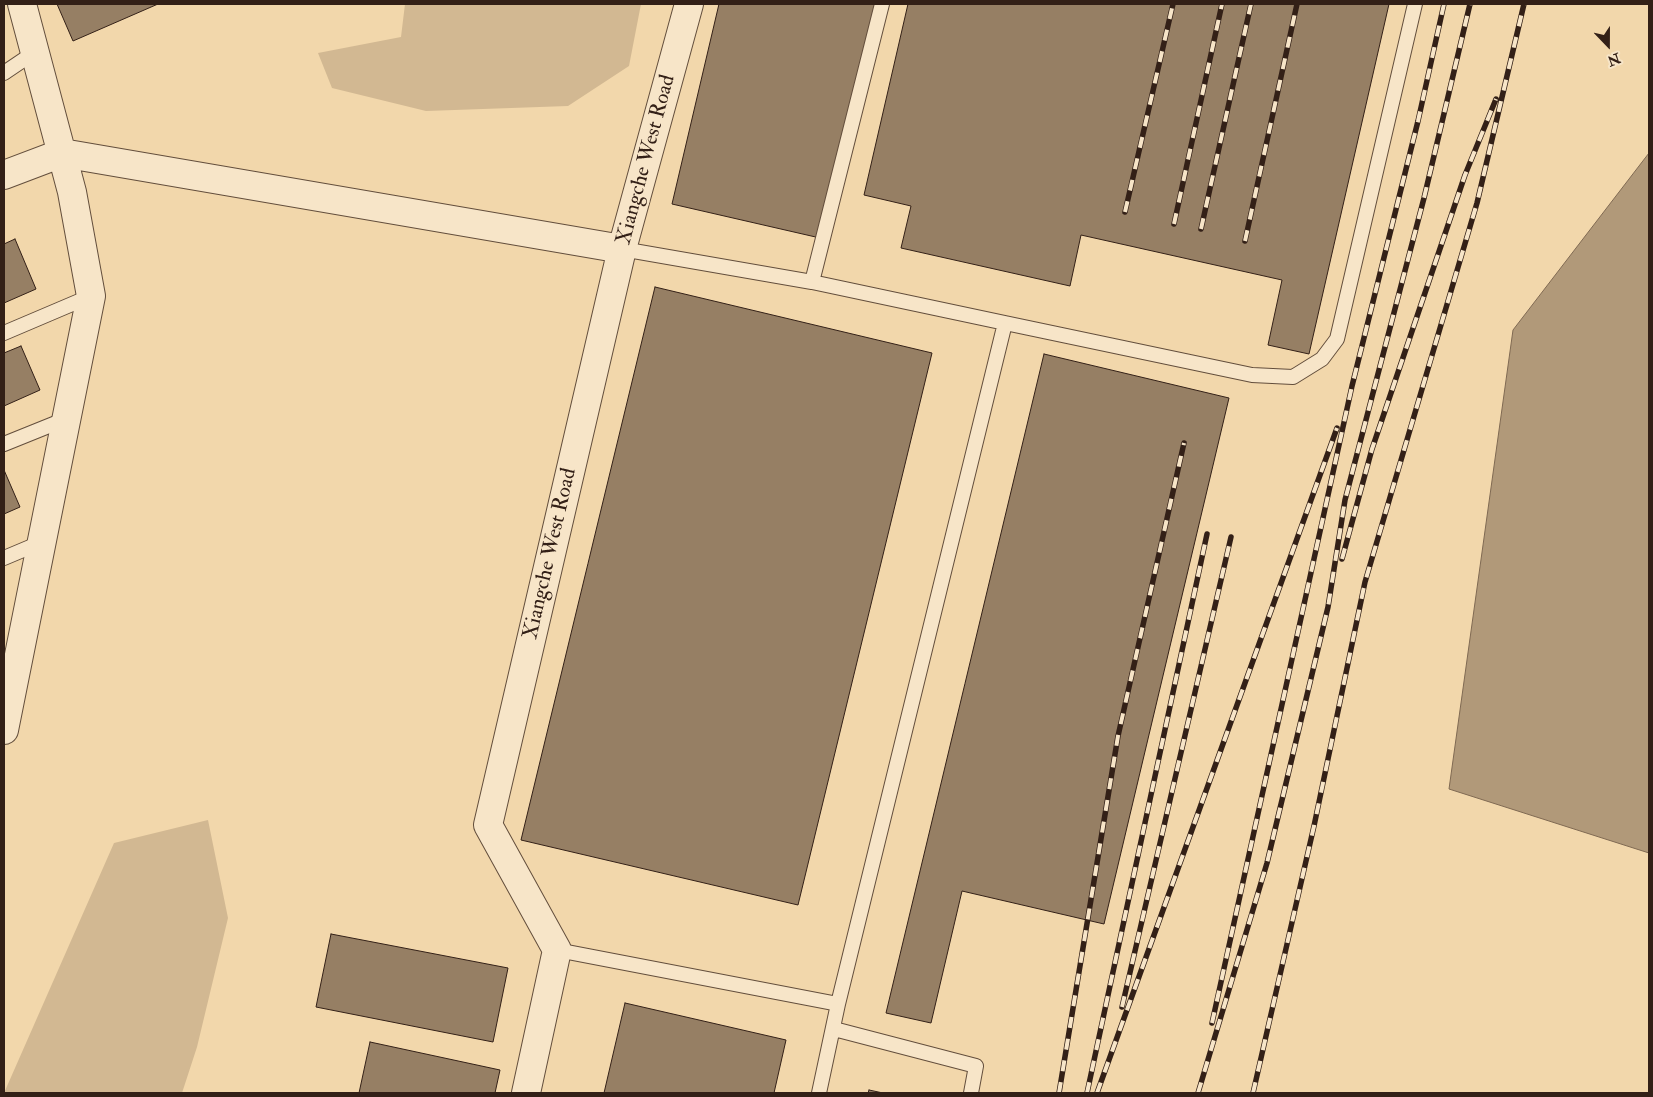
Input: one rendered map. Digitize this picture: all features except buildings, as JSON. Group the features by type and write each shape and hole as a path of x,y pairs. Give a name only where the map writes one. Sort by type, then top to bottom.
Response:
{"street":[{"path":"4,730 12,648 42,542 91,296 72,192 22,4"},
{"name":"Xiangche West Road","path":"557,950 488,825 622,249 689,4"},
{"path":"4,175 62,153 622,249"},
{"path":"526,1093 557,950"}],"lane":[{"path":"812,282 882,4"},
{"path":"622,249 812,282 1252,375 1293,377 1322,359 1337,339 1415,4"},
{"path":"4,73 35,52"},
{"path":"4,333 91,296"},
{"path":"819,1093 838,1004 1005,323"},
{"path":"4,444 66,419"},
{"path":"4,558 42,542"},
{"path":"557,950 838,1004"},
{"path":"834,1029 976,1066 971,1093"}],"shaded area":[{"path":"405,4 641,4 629,66 568,106 426,111 332,88 318,53 401,37"},
{"path":"1649,153 1649,853 1449,789 1513,330"},
{"path":"208,820 228,918 197,1047 182,1093 4,1093 114,843"}],"railway":[{"path":"1125,212 1173,4"},
{"path":"1174,224 1222,4"},
{"path":"1201,229 1251,4"},
{"path":"1245,241 1297,4"},
{"path":"1212,1023 1352,386 1418,121 1444,4"},
{"path":"1198,1093 1267,863 1328,607 1345,500 1424,198 1470,4"},
{"path":"1253,1093 1314,826 1365,582 1477,203 1524,4"},
{"path":"1342,559 1372,449 1465,175 1496,99"},
{"path":"1097,1093 1337,428"},
{"path":"1059,1093 1118,736 1184,443"},
{"path":"1087,1093 1207,534"},
{"path":"1122,1007 1231,537"}]}
